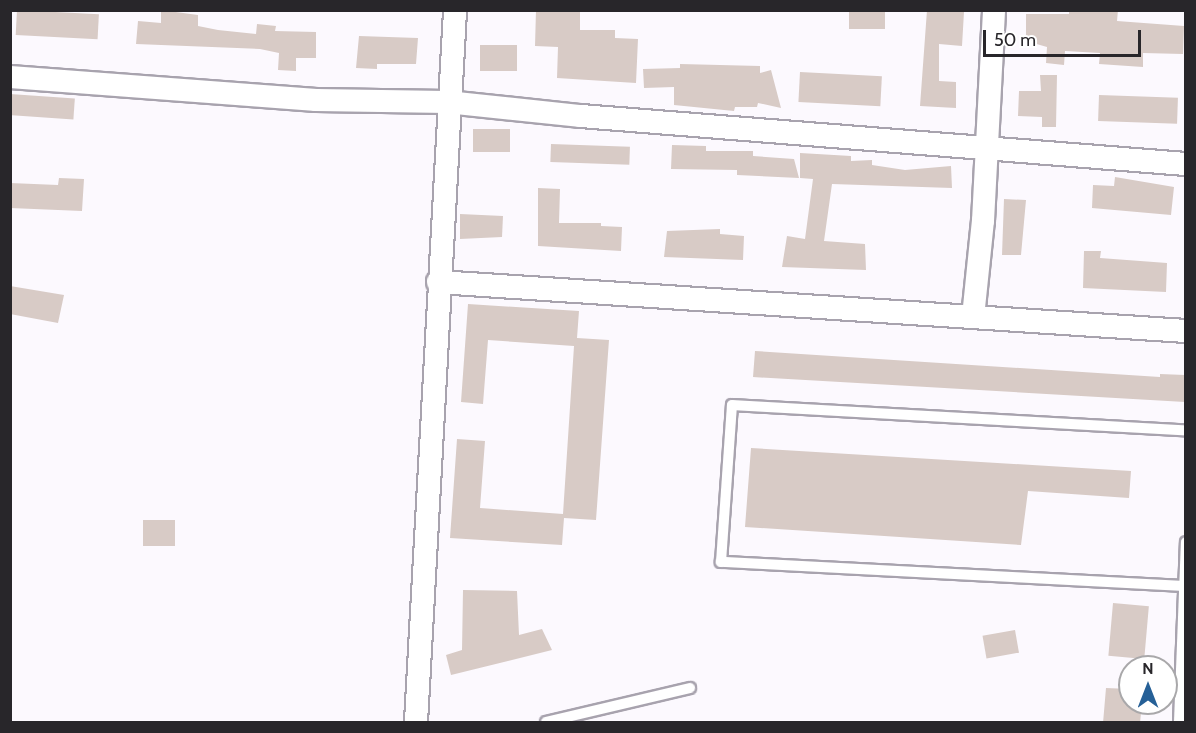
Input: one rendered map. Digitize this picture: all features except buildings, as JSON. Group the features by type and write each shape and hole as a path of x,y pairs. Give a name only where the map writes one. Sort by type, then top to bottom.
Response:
{"street":[{"path":"416,723 447,102 455,10"},
{"path":"973,317 987,150 994,10"},
{"path":"10,77 316,100 447,102 987,150 1185,164"},
{"path":"438,282 1185,332"}],"lane":[{"path":"1184,586 721,562 732,405 1185,430"},
{"path":"1179,723 1184,638 1185,542"},
{"path":"546,723 690,688"}]}
